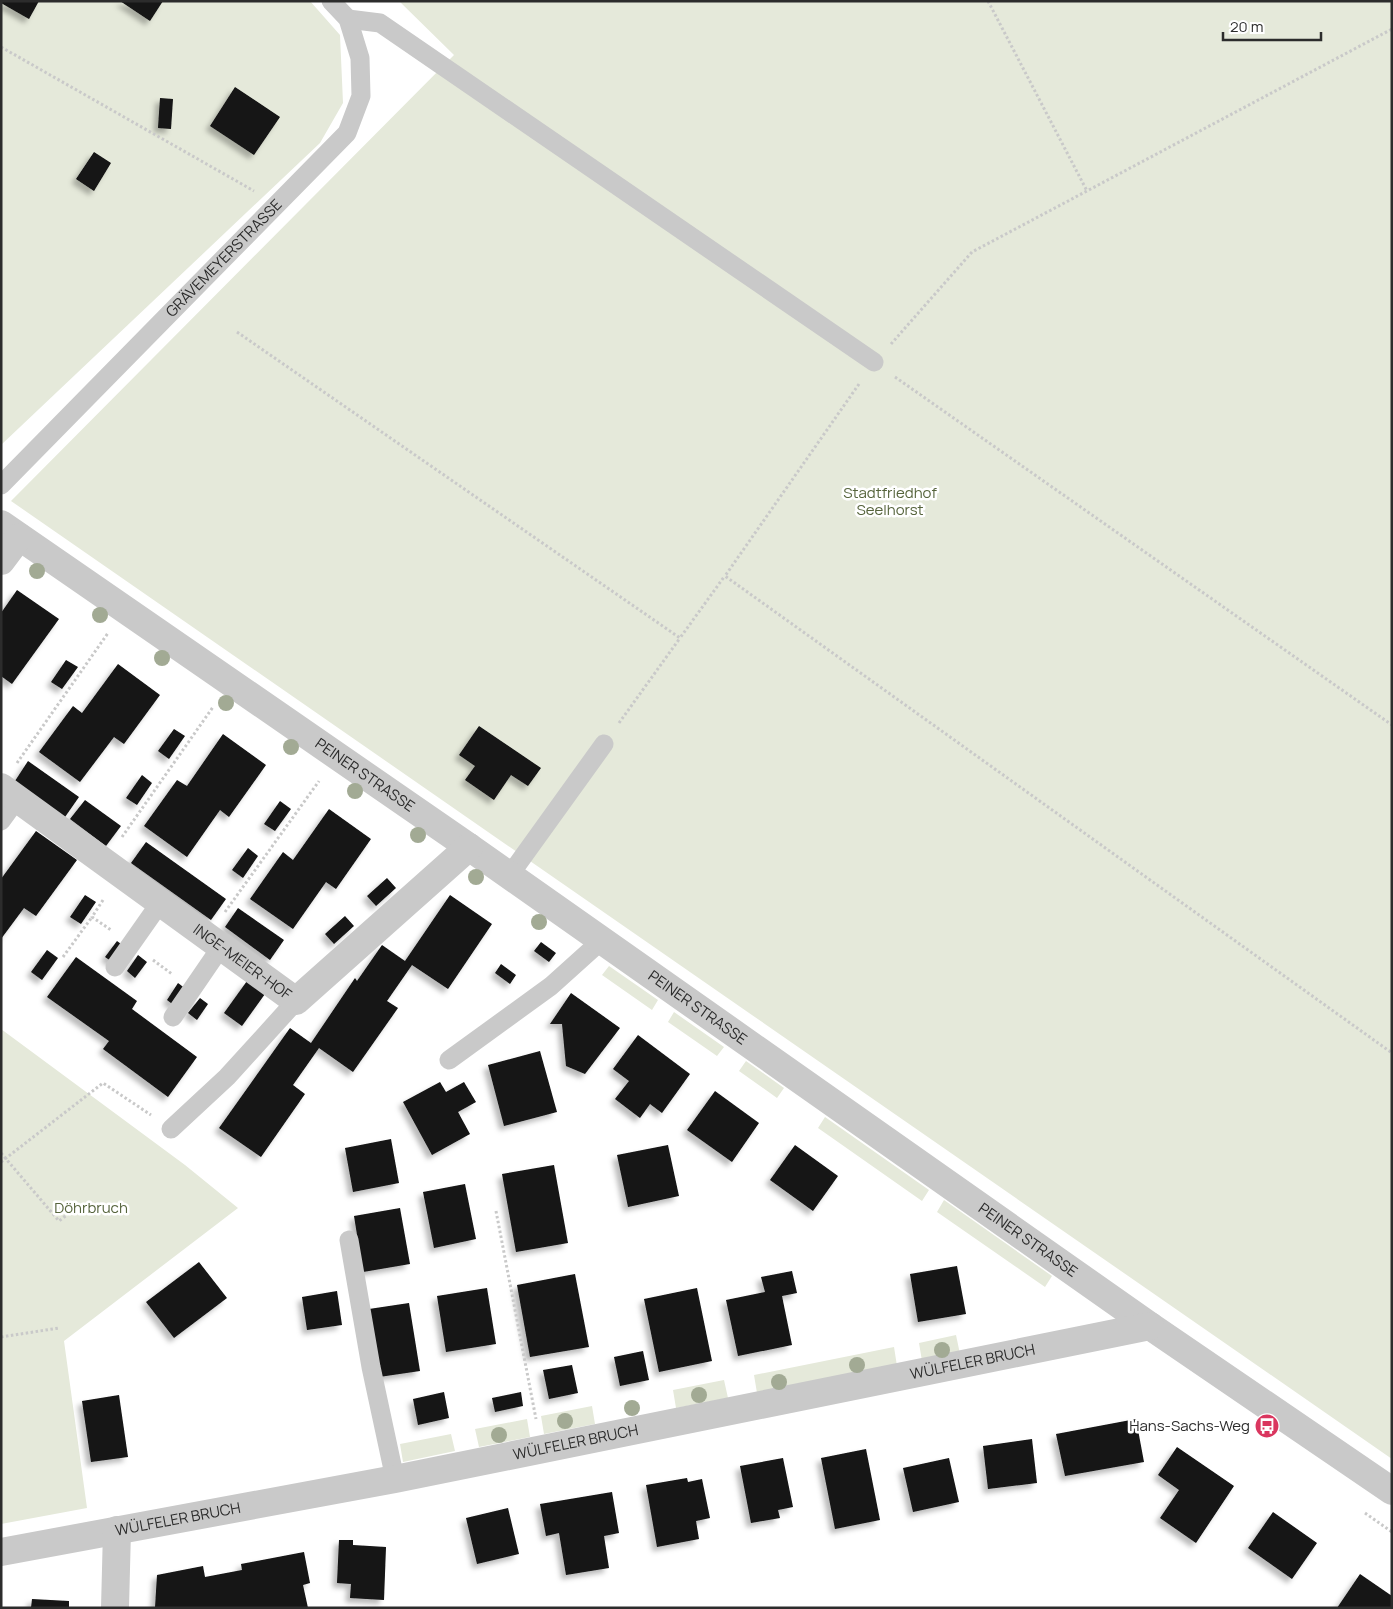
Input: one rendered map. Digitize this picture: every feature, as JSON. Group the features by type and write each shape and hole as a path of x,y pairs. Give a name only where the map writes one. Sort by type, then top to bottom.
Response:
{"street":[{"path":"1,562 10,530"},
{"name":"PEINER STRASSE","path":"10,530 469,847 1150,1326 1392,1491"},
{"name":"INGE-MEIER-HOF","path":"10,785 104,862 296,1001 469,847"},
{"name":"WÜLFELER BRUCH","path":"1,1552 395,1479 1150,1326"},
{"path":"115,1608 118,1530"}],"lane":[{"name":"GRÄVEMEYERSTRASSE","path":"1,485 347,132 361,96 360,58 348,19 331,1"},
{"path":"348,19 380,24 874,362"},
{"path":"509,876 604,744"},
{"path":"1,821 10,785"},
{"path":"115,967 160,903"},
{"path":"449,1060 550,986 601,941"},
{"path":"173,1018 214,942"},
{"path":"171,1128 226,1077 296,1001"},
{"path":"349,1240 370,1367 395,1479"}],"path":[{"path":"988,1 1087,191"},
{"path":"604,744 874,362 972,252 1392,29"},
{"path":"1,47 276,204"},
{"path":"237,332 680,638"},
{"path":"874,362 1392,725"},
{"path":"724,576 1392,1053"},
{"path":"10,785 109,632"},
{"path":"104,862 214,706"},
{"path":"214,942 319,780"},
{"path":"63,957 92,917"},
{"path":"1,1162 103,1083"},
{"path":"1,1152 59,1221 78,1206"},
{"path":"496,1211 542,1449"},
{"path":"1,1337 59,1328"}],"green space":[{"path":"1,1 310,1 340,35 343,103 320,143 1,445"},
{"name":"Stadtfriedhof Seelhorst","path":"399,1 1392,1 1392,1459 11,501 454,55"},
{"path":"609,966 658,1000 652,1010 602,975"},
{"path":"674,1012 724,1047 717,1056 668,1022"},
{"name":"Döhrbruch","path":"1,1029 185,1165 238,1208 64,1341 87,1508 1,1524"},
{"path":"746,1061 784,1088 777,1098 739,1071"},
{"path":"825,1117 929,1190 922,1201 818,1128"},
{"path":"944,1200 1052,1276 1045,1287 937,1212"},
{"path":"956,1335 960,1354 922,1361 919,1343"},
{"path":"894,1347 897,1366 757,1393 754,1375"},
{"path":"724,1380 728,1398 676,1408 673,1390"},
{"path":"592,1406 595,1424 544,1434 541,1416"},
{"path":"527,1419 530,1437 479,1447 475,1429"},
{"path":"451,1434 455,1451 403,1462 400,1444"}],"building":[{"path":"1,1 39,1 29,19 1,3"},
{"path":"120,1 163,1 150,21"},
{"path":"235,87 280,117 254,155 210,126"},
{"path":"160,98 173,99 171,129 158,128"},
{"path":"94,152 111,163 94,191 76,179"},
{"path":"17,590 59,619 12,684 1,676 1,613"},
{"path":"66,660 78,667 62,689 51,682"},
{"path":"118,664 160,695 124,744 114,737 80,782 39,752 73,706 82,713"},
{"path":"479,726 541,768 528,786 511,775 494,800 465,780 475,766 459,755"},
{"path":"174,729 185,736 169,759 158,751"},
{"path":"223,734 266,765 229,817 220,810 187,857 144,826 177,780 187,786"},
{"path":"28,761 79,797 65,817 15,781"},
{"path":"142,775 152,783 137,805 126,798"},
{"path":"85,800 121,826 106,846 70,819"},
{"path":"280,801 291,809 275,831 264,824"},
{"path":"329,809 371,839 336,889 326,882 293,929 250,899 283,852 293,860"},
{"path":"36,831 77,860 36,916 24,908 1,939 1,879"},
{"path":"146,842 226,899 211,920 131,863"},
{"path":"248,848 258,856 243,878 232,870"},
{"path":"387,878 396,888 376,906 367,896"},
{"path":"85,895 96,902 81,924 70,917"},
{"path":"450,895 492,924 448,989 412,965 387,1001 398,1008 353,1072 319,1048 293,1085 305,1094 261,1157 219,1128 290,1028 311,1043 355,978 357,981 382,945 405,961"},
{"path":"238,908 284,940 270,960 225,927"},
{"path":"345,916 354,926 334,944 325,934"},
{"path":"117,941 125,947 114,963 105,957"},
{"path":"541,942 556,953 549,962 534,951"},
{"path":"47,950 58,958 42,980 31,972"},
{"path":"138,955 147,962 135,978 127,971"},
{"path":"76,957 137,1001 132,1009 197,1057 168,1097 103,1049 109,1041 47,997"},
{"path":"501,964 516,975 510,984 495,973"},
{"path":"247,981 265,994 242,1026 224,1013"},
{"path":"178,983 186,989 175,1006 167,1000"},
{"path":"571,993 620,1028 585,1074 566,1066 562,1024 550,1024"},
{"path":"200,998 208,1004 197,1020 188,1013"},
{"path":"638,1035 690,1074 662,1113 650,1104 640,1118 615,1099 629,1081 613,1069"},
{"path":"540,1051 557,1112 504,1126 488,1065"},
{"path":"440,1082 446,1092 464,1082 476,1102 458,1112 470,1134 432,1155 403,1102"},
{"path":"715,1091 759,1123 732,1162 687,1130"},
{"path":"391,1139 399,1183 353,1192 345,1148"},
{"path":"668,1145 679,1196 628,1207 617,1155"},
{"path":"795,1145 838,1176 813,1211 770,1180"},
{"path":"554,1165 568,1243 516,1252 502,1174"},
{"path":"465,1184 476,1239 434,1248 423,1192"},
{"path":"400,1208 410,1264 363,1272 354,1216"},
{"path":"199,1262 227,1298 174,1338 146,1302"},
{"path":"957,1266 966,1314 918,1322 910,1274"},
{"path":"792,1271 797,1293 782,1296 792,1345 738,1356 726,1300 765,1292 761,1277"},
{"path":"575,1274 589,1347 530,1357 517,1285"},
{"path":"487,1288 496,1344 446,1352 437,1296"},
{"path":"697,1288 712,1361 659,1372 644,1299"},
{"path":"337,1291 342,1325 307,1330 302,1297"},
{"path":"409,1303 420,1371 379,1377 369,1309"},
{"path":"643,1351 649,1380 620,1386 614,1357"},
{"path":"572,1365 578,1393 549,1399 543,1370"},
{"path":"444,1392 449,1418 418,1425 413,1399"},
{"path":"521,1392 523,1406 495,1412 492,1398"},
{"path":"119,1395 128,1457 91,1462 82,1401"},
{"path":"1136,1419 1144,1462 1065,1476 1056,1434"},
{"path":"1032,1439 1037,1483 988,1489 983,1446"},
{"path":"1177,1447 1234,1486 1196,1543 1160,1518 1179,1490 1158,1475"},
{"path":"866,1449 880,1520 835,1529 821,1458"},
{"path":"783,1458 793,1507 778,1510 780,1518 751,1523 740,1466"},
{"path":"949,1458 959,1502 913,1512 903,1468"},
{"path":"687,1478 688,1482 702,1479 710,1518 696,1521 699,1539 657,1547 646,1485"},
{"path":"612,1492 619,1533 604,1536 609,1568 566,1575 559,1533 546,1536 540,1504"},
{"path":"508,1508 519,1554 477,1564 466,1518"},
{"path":"1273,1512 1317,1543 1292,1579 1248,1548"},
{"path":"339,1540 353,1540 353,1545 386,1547 384,1600 350,1598 351,1584 337,1583"},
{"path":"304,1552 310,1583 303,1585 308,1608 155,1608 157,1575 203,1566 205,1577 242,1570 241,1564"},
{"path":"1360,1574 1392,1596 1392,1608 1337,1608"},
{"path":"32,1599 69,1601 69,1608 31,1608"}],"place":[{"name":"Hans-Sachs-Weg","path":"1267,1426"}]}
